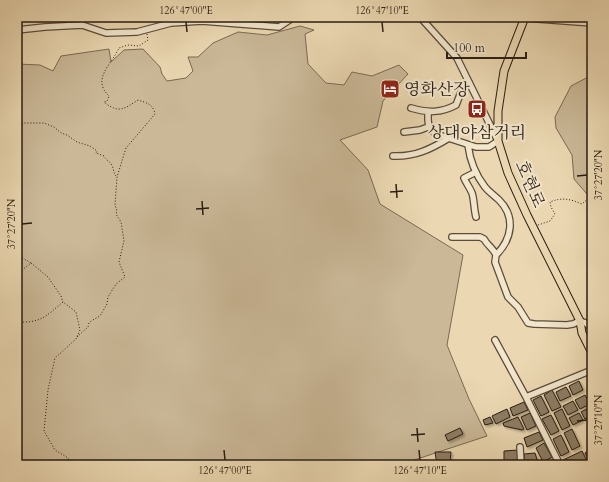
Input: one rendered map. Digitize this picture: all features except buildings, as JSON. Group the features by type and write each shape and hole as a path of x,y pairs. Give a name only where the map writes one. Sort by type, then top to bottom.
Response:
{"main road":[{"name":"호현로","path":"524,18 504,71 498,111 498,141 508,173 532,226 580,321 582,333 592,354"}],"street":[{"path":"17,30 82,25 106,33 137,32 171,23 202,21 279,27 294,17"},
{"path":"420,17 456,58 498,141 489,147 476,147 436,134 428,127 428,112"},
{"path":"524,18 592,23"},
{"path":"412,108 428,112 440,111 456,105 463,87 468,82"},
{"path":"404,132 420,130 428,127"},
{"path":"393,156 412,156 432,148 449,138"},
{"path":"468,145 470,158 476,172 486,188 500,201 510,220 511,227 508,237 503,248 496,255"},
{"path":"476,172 464,178 472,194 476,217"},
{"path":"452,237 480,237 484,239 493,249 496,255 495,262 508,297 518,307 528,323 567,325 580,321 586,323 592,328"},
{"path":"495,340 526,397 560,465"},
{"path":"526,397 592,370"},
{"path":"520,447 521,465"}],"path":[{"path":"72,465 68,458 55,450 44,431 48,390 55,358 88,327 91,321 100,316 107,304 108,297 116,284 125,277 119,262 124,241 121,222 116,214 117,211 115,205 117,177 126,148 155,114 154,109 146,102 138,100 124,109 117,110 104,102 107,100 108,96 104,92 101,84 109,63 119,48 128,45 139,46 148,40 146,30"},
{"path":"17,122 21,125 24,123 44,123 54,126 61,133 77,142 90,146 97,151 96,154 104,156 112,165 113,172 117,177"},
{"path":"532,226 550,221 555,214 550,202 557,199 568,199 582,204 592,195"},
{"path":"17,255 31,263 48,277 61,296 63,302 76,312 80,330 77,337"},
{"path":"17,274 31,263"},
{"path":"17,322 28,323 41,320 63,302"}],"shaded area":[{"path":"300,26 314,30 305,34 308,64 326,83 344,85 352,72 372,76 399,65 408,74 383,101 377,127 340,140 368,170 380,204 463,255 447,345 469,399 487,436 399,465 17,465 17,64 40,65 53,71 61,56 109,49 111,62 124,50 143,49 160,67 162,74 167,81 186,78 193,71 188,57 198,57 213,43 238,32 267,35"},
{"path":"592,75 592,200 574,179 572,155 556,128 555,117 571,86"}],"place":[{"name":"영화산장","path":"390,89"},
{"name":"상대야삼거리","path":"477,109"}]}
